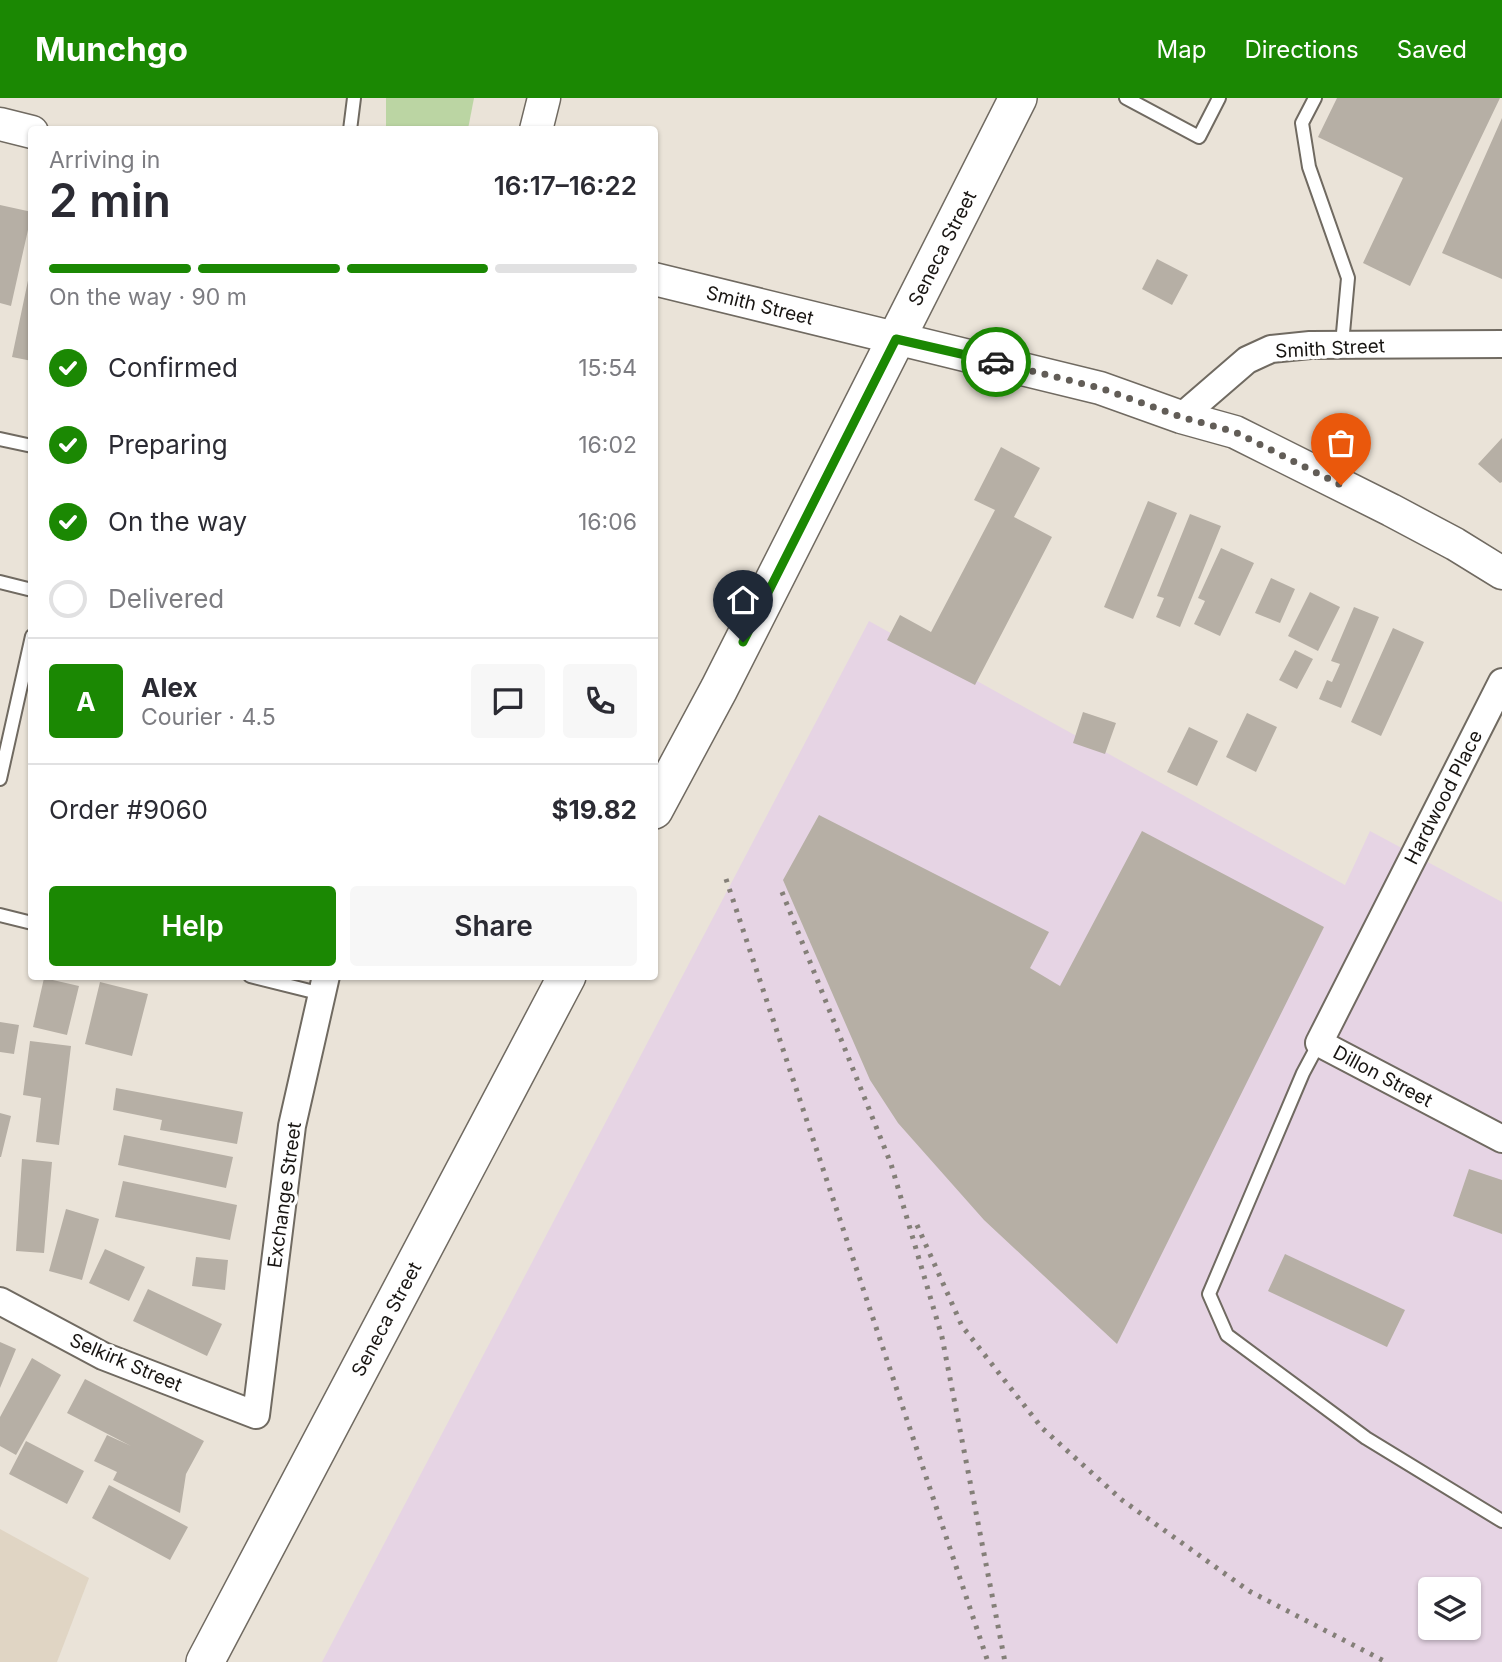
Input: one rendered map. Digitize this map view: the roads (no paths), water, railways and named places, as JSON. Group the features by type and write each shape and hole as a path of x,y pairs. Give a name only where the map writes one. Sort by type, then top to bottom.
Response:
{"main road":[{"name":"Seneca Street","path":"658,803 719,689 1018,98"},
{"name":"Seneca Street","path":"205,1662 565,980"}],"street":[{"path":"537,126 544,98"},
{"path":"0,124 28,131"},
{"name":"Smith Street","path":"658,280 1100,388 1181,417 1247,360 1271,349 1342,344 1502,344"},
{"path":"1181,417 1235,432 1391,510 1502,573"},
{"name":"Hardwood Place","path":"1384,912 1502,682"},
{"name":"Dillon Street","path":"1384,912 1319,1043 1502,1139"},
{"name":"Exchange Street","path":"256,1415 292,1126 324,985"},
{"name":"Selkirk Street","path":"0,1301 103,1356 256,1415"}],"lane":[{"path":"350,126 354,98"},
{"path":"1126,98 1199,137 1219,98"},
{"path":"1315,98 1302,123 1309,167 1348,278 1342,344"},
{"path":"0,439 28,445"},
{"path":"0,582 28,589"},
{"path":"0,779 28,654"},
{"path":"0,915 28,922"},
{"path":"283,980 324,985"},
{"path":"1319,1043 1303,1073 1209,1294 1227,1335 1366,1438 1502,1521"}],"railway":[{"path":"726,879 988,1662"},
{"path":"782,892 891,1164 942,1337 1005,1662"},
{"path":"917,1225 962,1326 1042,1428 1122,1500 1249,1591 1386,1662"}]}
